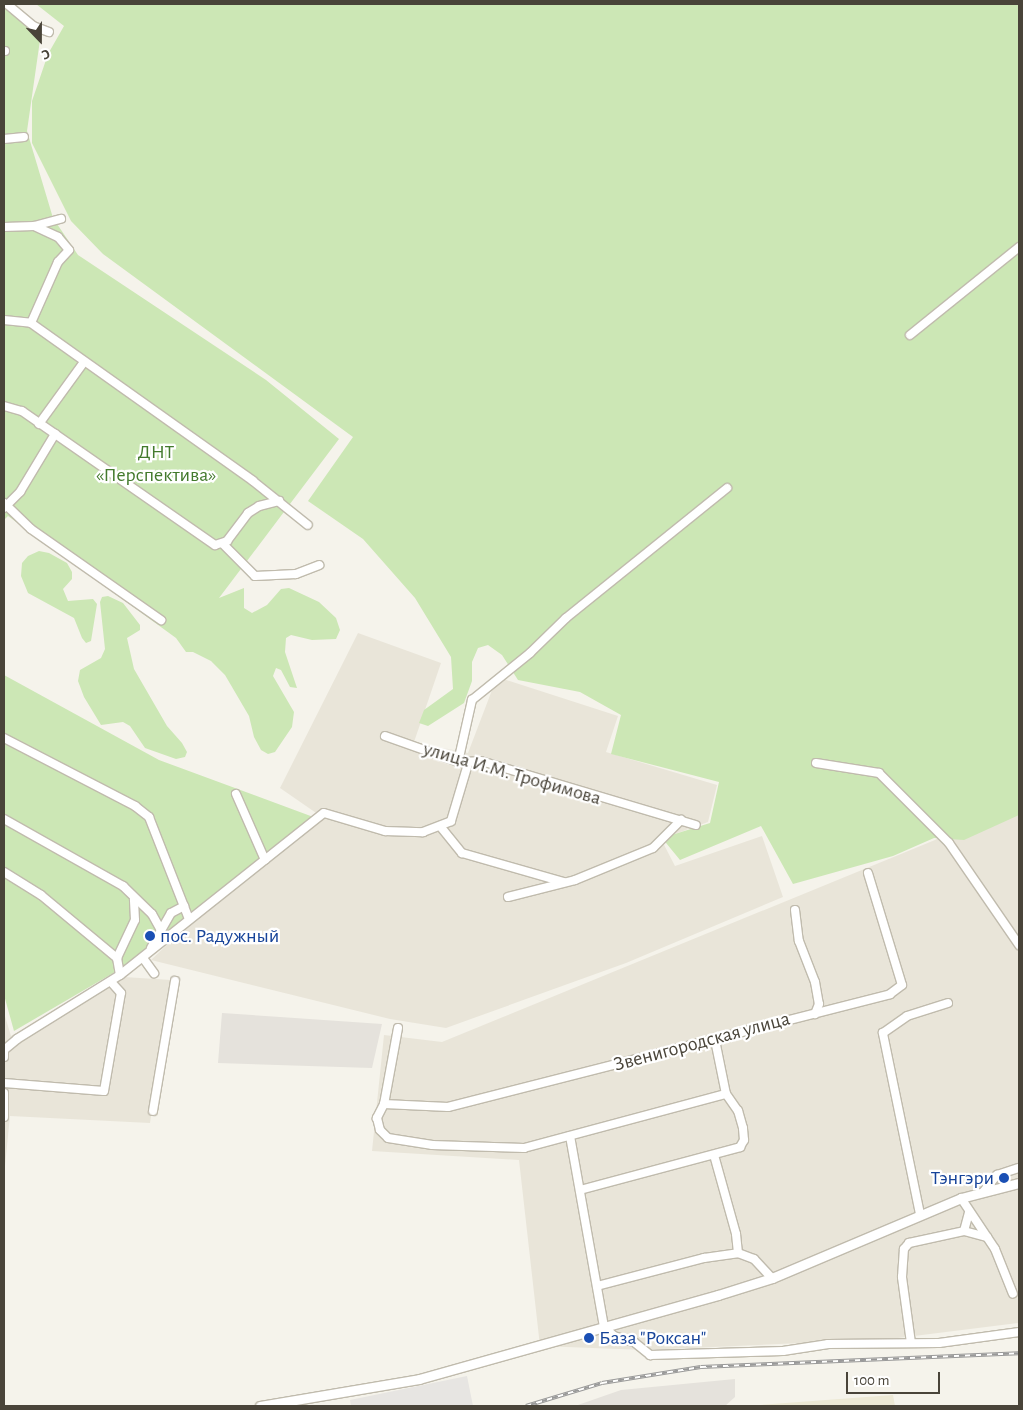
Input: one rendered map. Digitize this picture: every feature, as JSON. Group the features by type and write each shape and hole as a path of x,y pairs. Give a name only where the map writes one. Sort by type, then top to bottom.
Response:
{"street":[{"path":"7,4 33,26 49,32"},
{"path":"4,139 24,138"},
{"path":"4,227 34,226 61,219"},
{"path":"31,323 58,262 69,250 58,236 34,226"},
{"path":"910,335 1019,247"},
{"path":"4,320 31,323 279,501 308,525"},
{"path":"40,424 84,362"},
{"path":"4,406 14,407 40,424 215,545 222,544 248,513 259,506 279,501"},
{"path":"55,434 20,492 5,505 31,529 161,620"},
{"path":"458,762 472,700 530,653 566,618 727,488"},
{"path":"222,544 255,576 296,574 319,565"},
{"name":"улица И.М. Трофимова","path":"385,736 458,762 468,764 481,761 696,825"},
{"path":"4,738 134,806 149,817 189,919"},
{"path":"4,1057 4,1050 17,1039 111,982 324,814 385,831 423,832 450,821 468,764"},
{"path":"816,764 879,773 949,843 1019,945"},
{"path":"236,794 265,860"},
{"path":"4,819 123,886 134,899 152,914 161,930"},
{"path":"508,897 566,882 653,848 681,820"},
{"path":"440,826 462,853 566,882"},
{"path":"4,872 41,894 117,958"},
{"name":"Звенигородская улица","path":"384,1104 448,1107 716,1040 778,1020 815,1014 890,994 902,985 868,874"},
{"path":"120,975 117,958 135,920 134,899"},
{"path":"145,956 171,913 184,906"},
{"path":"795,910 798,942 815,982 819,1004 815,1014"},
{"path":"145,956 154,974"},
{"path":"153,1111 175,981"},
{"path":"4,1083 104,1091 121,993 111,982"},
{"path":"920,1214 883,1033 907,1016 948,1003"},
{"path":"398,1028 384,1104 378,1118 380,1130 388,1138 432,1145 524,1148 726,1094"},
{"path":"580,1190 734,1150 744,1140 738,1111 726,1094 716,1040"},
{"path":"4,1093 4,1117"},
{"path":"570,1136 604,1328 614,1336 634,1342 650,1356 783,1351 828,1344 911,1343 1019,1332"},
{"path":"714,1156 736,1234 738,1253"},
{"path":"984,1191 997,1175 1019,1168"},
{"path":"260,1406 418,1380 604,1328 772,1278 961,1198 1019,1183"},
{"path":"961,1198 987,1236 1013,1294"},
{"path":"964,1231 969,1212"},
{"path":"911,1343 902,1277 904,1249 909,1242 964,1231 987,1236"},
{"path":"597,1286 697,1260 738,1253 754,1259 772,1278"}],"shaded area":[{"path":"358,633 441,663 414,742 468,753 497,677 618,716 606,752 717,785 708,822 661,839 675,866 762,836 783,897 626,963 446,1028 390,1019 151,960 228,887 322,817 280,788"},
{"path":"1019,796 1019,1323 890,1339 645,1350 540,1346 519,1160 372,1151 384,1035 442,1042 935,840"},
{"path":"124,977 171,980 150,1123 10,1116 4,1176 4,1013 11,1036"},
{"path":"222,1013 382,1024 372,1068 218,1063"},
{"path":"467,1376 473,1406 351,1406 350,1400"},
{"path":"735,1379 735,1397 725,1406 575,1406 621,1390"},
{"path":"893,1395 895,1406 747,1406"}],"green space":[{"name":"ДНТ «Перспектива»","path":"4,4 41,33 27,131 53,218 78,255 266,380 339,439 219,598 244,588 244,608 252,613 267,605 281,589 289,588 319,602 336,618 340,630 336,639 312,640 291,635 286,638 285,652 297,688 290,687 281,670 276,668 273,676 294,712 292,727 275,752 268,754 261,750 254,737 249,716 225,675 211,661 193,652 186,652 176,638 8,516 4,520"},
{"path":"36,4 1019,4 1019,815 964,840 934,838 893,856 793,884 761,826 680,860 662,838 710,823 719,782 611,754 621,715 580,692 518,680 502,655 488,645 478,648 472,662 472,681 464,703 428,726 419,723 424,710 453,689 451,657 415,598 363,539 308,501 353,437 103,254 71,221 32,143 32,101 48,54 64,26"},
{"path":"39,551 49,553 67,563 72,572 72,579 63,589 68,601 93,599 97,604 91,641 86,643 82,638 74,618 28,593 21,576 22,563 28,556"},
{"path":"108,596 123,603 140,625 140,630 127,638 134,669 167,726 182,743 187,752 185,757 176,759 145,748 130,726 123,722 101,725 84,697 78,681 80,670 101,658 105,649 100,602 102,597"},
{"path":"4,675 159,760 316,818 127,965 14,1031 4,995"}],"railway":[{"path":"526,1406 602,1383 701,1367 1019,1353"}],"place":[{"name":"пос. Радужный","path":"150,936"},
{"name":"Тэнгэри","path":"1004,1178"},
{"name":"База \"Роксан\"","path":"589,1338"}]}
